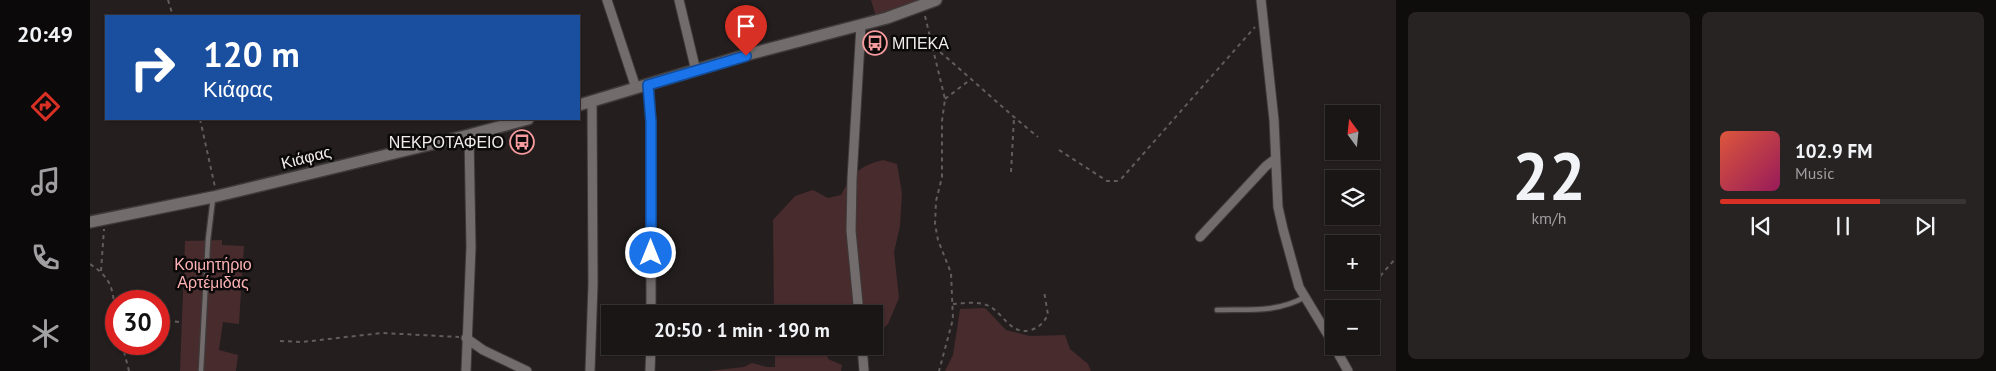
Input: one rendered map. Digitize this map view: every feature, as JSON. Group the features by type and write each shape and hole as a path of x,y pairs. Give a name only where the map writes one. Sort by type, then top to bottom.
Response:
{"street":[{"path":"607,0 636,88"},
{"path":"679,0 696,71"},
{"path":"580,105 746,56 861,26 936,0"},
{"path":"1261,0 1275,134 1278,206 1296,276 1305,297 1325,331"},
{"path":"858,305 851,231 861,26"},
{"path":"648,85 651,122 651,305"},
{"path":"590,371 594,284 592,101"},
{"name":"Κιάφας","path":"90,222 215,196 524,120"},
{"path":"466,371 471,247 469,135"},
{"path":"1200,237 1266,166 1275,159"},
{"path":"466,338 483,350 527,371"},
{"path":"650,371 651,355"},
{"path":"863,355 864,371"},
{"path":"1339,355 1348,371"}],"lane":[{"path":"201,371 208,240 215,196"},
{"path":"1217,310 1275,309 1291,305 1305,297"}],"path":[{"path":"168,0 173,15"},
{"path":"922,6 934,48 937,70 945,99 942,121 942,177 936,202 935,224 938,240 951,273 953,319 940,371"},
{"path":"1059,150 1107,181 1117,181 1122,178 1264,18"},
{"path":"934,48 1038,137"},
{"path":"945,99 972,79"},
{"path":"1011,172 1014,118"},
{"path":"200,120 215,196"},
{"path":"101,271 104,220"},
{"path":"1380,276 1396,258"},
{"path":"90,264 101,271 111,284 112,290"},
{"path":"953,304 984,304 1011,327 1020,332 1028,331 1038,328 1048,315 1044,291"},
{"path":"170,321 180,322"},
{"path":"280,342 302,342 382,333 466,338"},
{"path":"125,355 129,371"}],"green space":[{"path":"871,0 924,0 876,17"},
{"path":"883,160 897,164 902,193 900,226 894,252 899,298 888,324 883,329 883,305 774,305 773,220 795,196 813,190 828,198 841,195 853,176 868,165"},
{"name":"Κοιμητήριο Αρτέμιδας","path":"222,240 222,245 244,246 239,324 223,322 219,350 238,355 236,371 180,371 185,241"},
{"path":"985,308 1006,330 1030,336 1065,335 1070,349 1088,364 1091,371 945,371 953,355 960,309"},
{"path":"775,355 828,355 828,359 842,365 841,371 708,371 744,367 752,363 775,367"}],"place":[{"name":"ΜΠΕΚΑ","path":"875,43"},
{"name":"ΝΕΚΡΟΤΑΦΕΙΟ","path":"522,142"}],"route":[{"path":"651,253 651,122 648,85 746,56"}]}
